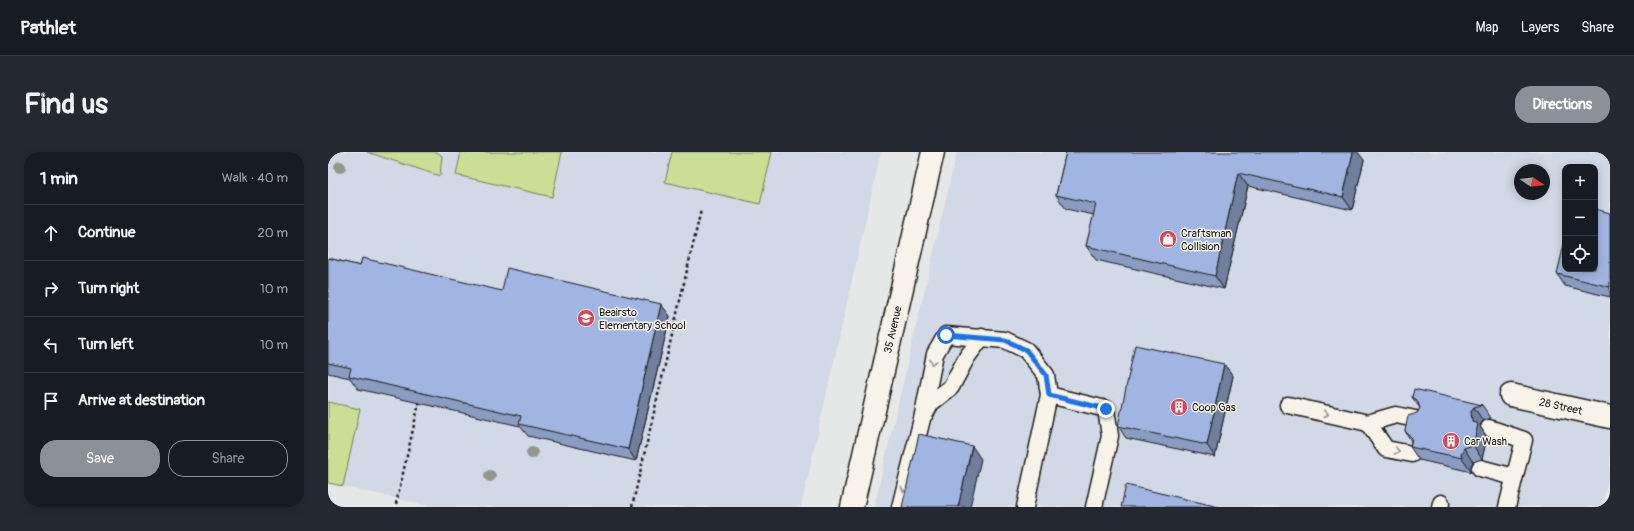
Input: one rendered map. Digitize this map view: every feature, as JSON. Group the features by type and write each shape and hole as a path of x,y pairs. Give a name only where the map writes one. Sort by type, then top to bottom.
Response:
{"street":[{"name":"35 Avenue","path":"852,507 933,152"},
{"name":"28 Street","path":"1511,395 1610,418"}],"lane":[{"path":"900,507 922,419 935,354 946,335 1005,340 1026,350 1046,375 1049,395 1025,507"},
{"path":"922,419 931,403 951,387 968,357 982,337"},
{"path":"1049,395 1106,409 1110,436 1094,507"},
{"path":"1288,405 1368,424 1396,415 1420,420"},
{"path":"1368,424 1386,449 1412,454"},
{"path":"1489,428 1524,440 1507,507"},
{"path":"1480,468 1514,478"}],"path":[{"path":"632,507 701,210"},
{"path":"396,504 419,403"}],"shaded area":[{"name":"Beairsto Elementary School","path":"328,152 881,152 801,507 434,507 328,483"},
{"path":"957,152 1610,152 1610,470 1602,507 874,507"}],"green space":[{"path":"367,152 437,152 442,156 440,176"},
{"path":"461,152 562,152 552,197 456,175"},
{"path":"672,152 772,152 760,204 665,182"},
{"path":"328,402 360,409 343,486 328,483"}],"building":[{"name":"Craftsman Collision","path":"1066,152 1353,152 1343,197 1238,173 1215,276 1086,246 1096,204 1056,195"},
{"path":"1598,210 1610,213 1610,287 1557,274 1562,253 1562,272 1598,272"},
{"path":"328,258 360,266 362,258 502,291 507,268 661,304 628,449 519,424 521,416 349,376 351,368 328,363"},
{"name":"Coop Gas","path":"1135,345 1224,364 1207,445 1118,426"},
{"name":"Car Wash","path":"1414,389 1482,405 1474,407 1471,411 1472,421 1478,424 1473,445 1464,448 1461,453 1462,458 1410,447 1412,438 1405,431 1408,416 1417,413 1420,408 1417,400 1412,397"},
{"path":"919,434 972,446 958,507 902,507"},
{"path":"1126,485 1219,507 1121,507"}],"place":[{"name":"Craftsman Collision","path":"1168,239"},
{"name":"Beairsto Elementary School","path":"586,318"},
{"name":"Coop Gas","path":"1179,407"},
{"name":"Car Wash","path":"1451,441"}],"route":[{"path":"946,335 1005,340 1026,350 1046,375 1049,395 1106,409"}]}
